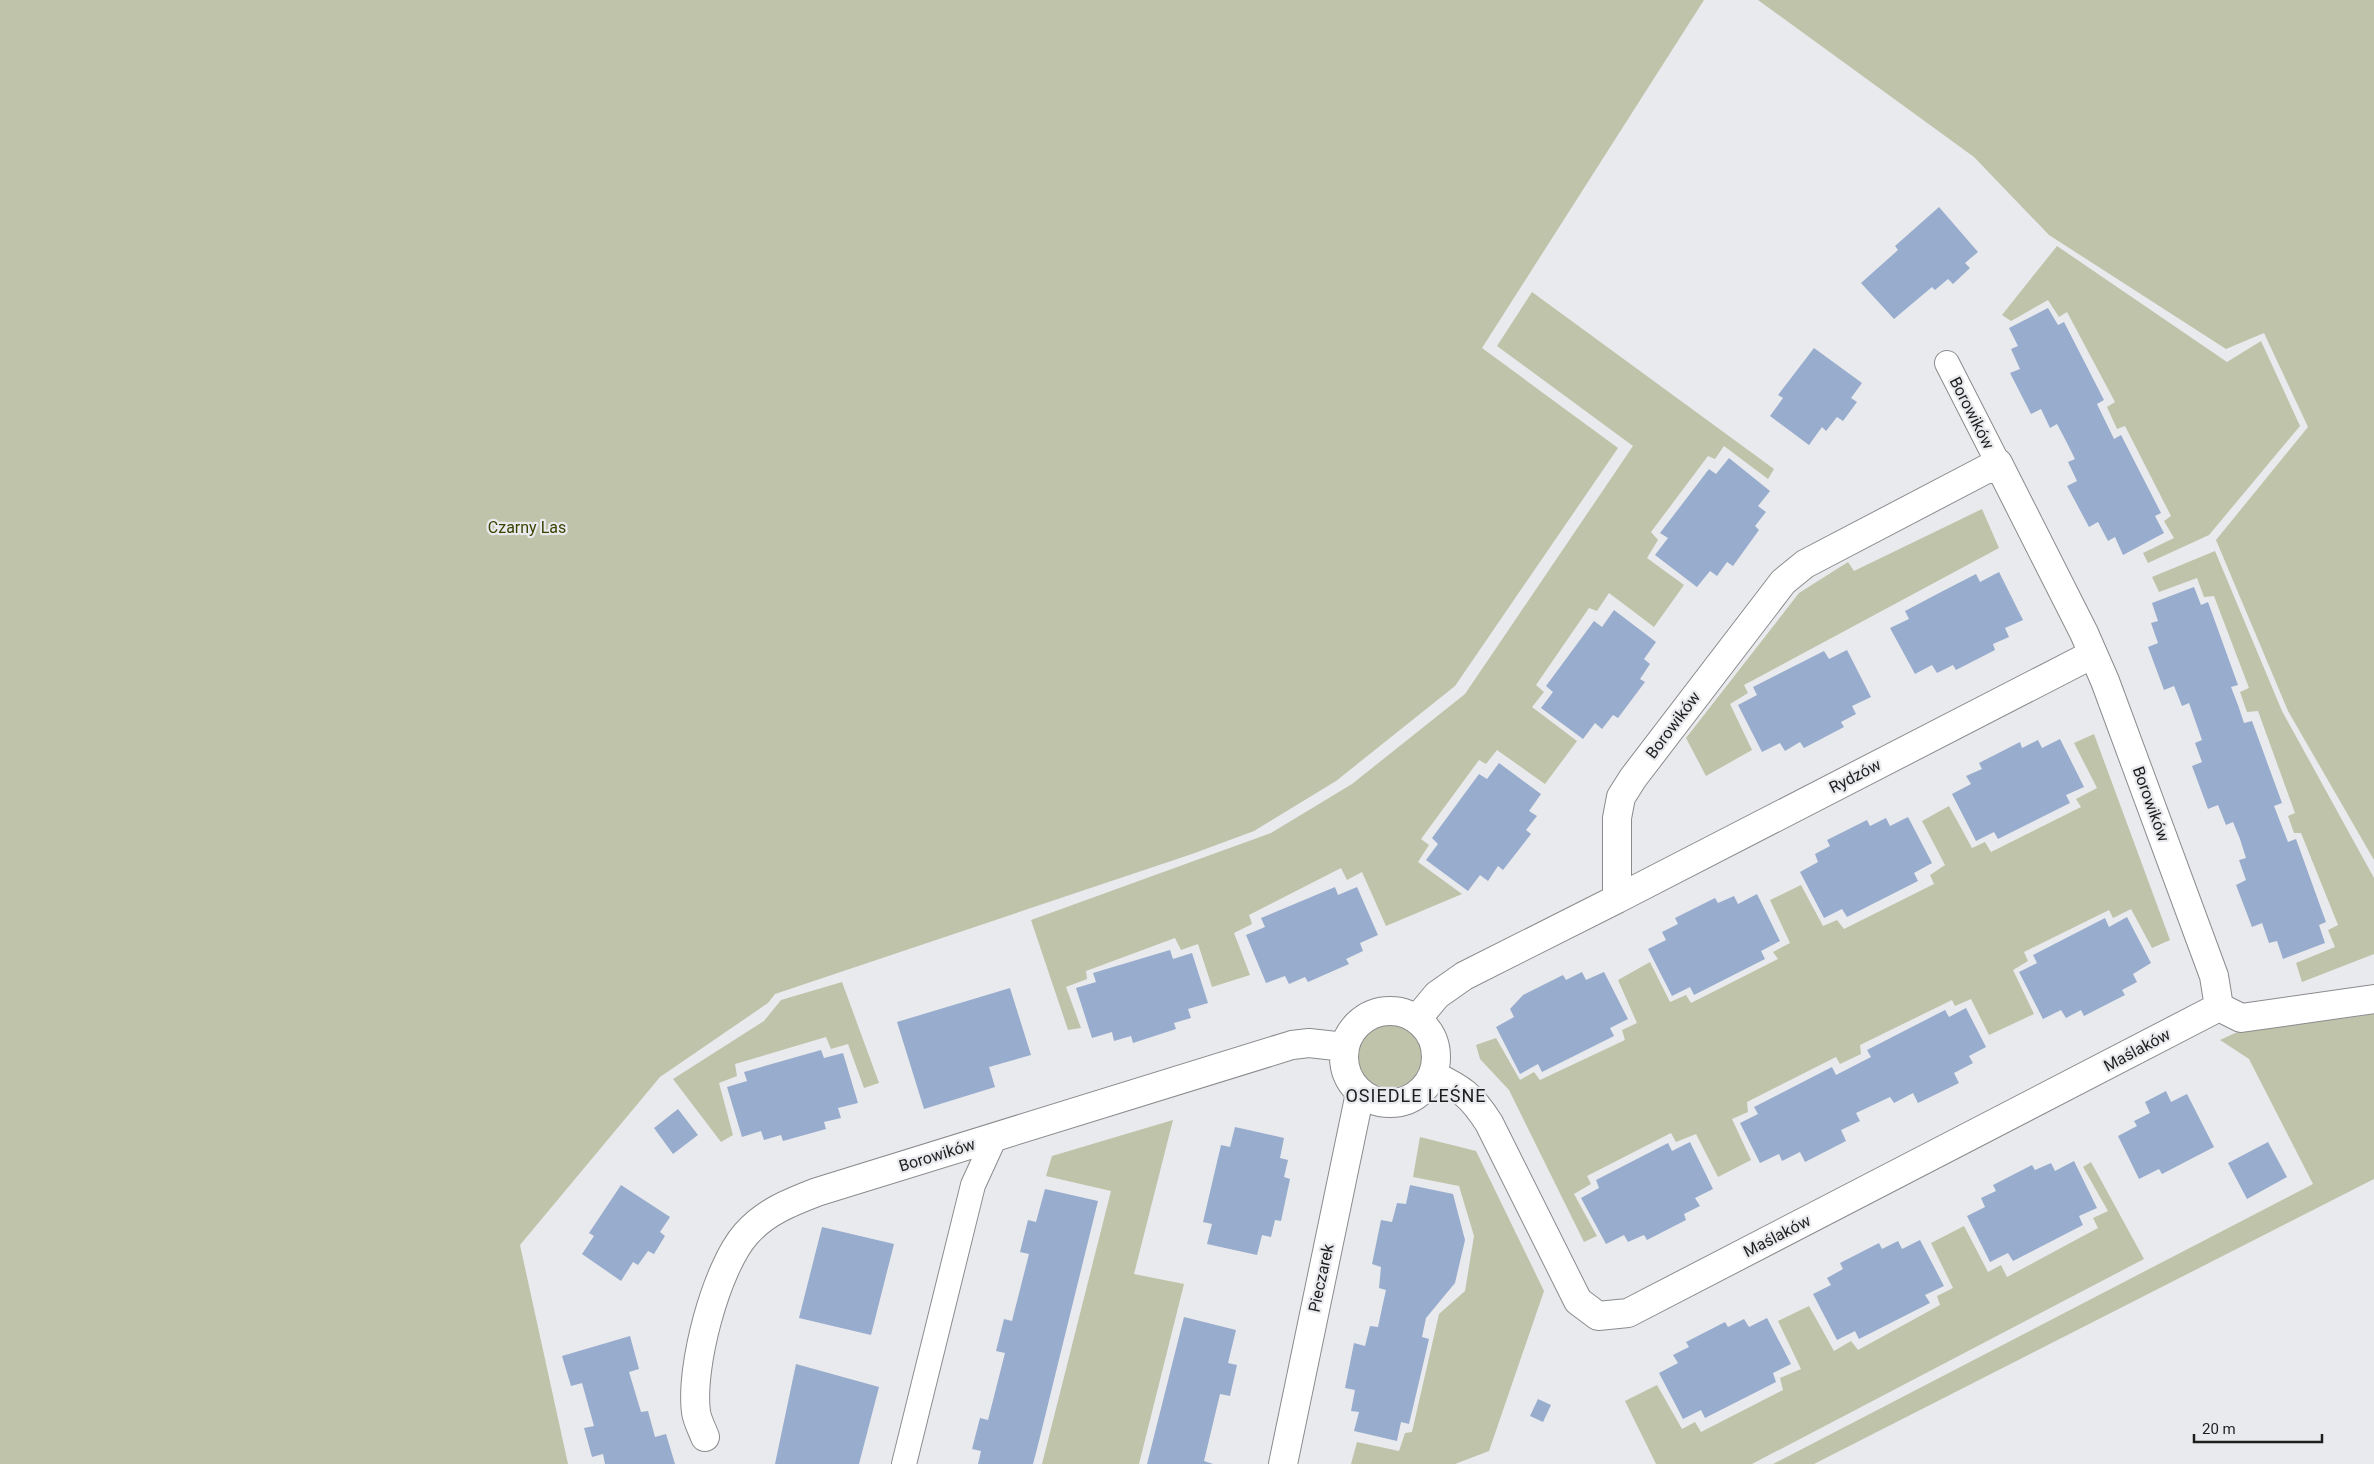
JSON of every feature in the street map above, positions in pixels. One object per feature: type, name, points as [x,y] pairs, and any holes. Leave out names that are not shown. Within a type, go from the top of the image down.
[{"type":"street","name":"Borowików","points":[[1617,898],[1617,818],[1621,797],[1782,582],[1792,572],[1821,555],[1998,463],[2109,690],[2214,976],[2219,1007]]},
{"type":"street","name":"Rydzów","points":[[1617,898],[2093,654]]},
{"type":"street","points":[[1417,1019],[1437,995],[1464,976],[1617,898]]},
{"type":"street","points":[[2219,1007],[2241,1018],[2374,999]]},
{"type":"street","name":"Maślaków","points":[[1433,1075],[1465,1092],[1476,1103],[1489,1123],[1578,1300],[1598,1316],[1628,1313],[2219,1007]]},
{"type":"street","points":[[1386,1010],[1404,1012],[1417,1019],[1432,1035],[1437,1053],[1433,1075],[1426,1087],[1412,1098],[1395,1103],[1376,1102],[1360,1093],[1349,1079],[1344,1061],[1345,1047],[1354,1027],[1369,1015],[1386,1010]]},
{"type":"street","name":"Borowików","points":[[705,1437],[696,1413],[699,1362],[711,1308],[724,1270],[733,1251],[746,1233],[776,1208],[817,1192],[1292,1045],[1309,1042],[1345,1047]]},
{"type":"street","name":"Pieczarek","points":[[1283,1464],[1360,1093]]},
{"type":"lane","name":"Borowików","points":[[1947,363],[1998,463]]},
{"type":"lane","points":[[904,1464],[972,1185],[995,1137]]},
{"type":"green space","name":"Czarny Las","points":[[0,0],[1704,0],[1482,348],[1618,448],[1455,686],[1336,781],[1254,831],[1192,854],[775,994],[768,1003],[660,1077],[520,1245],[568,1464],[0,1464]]},
{"type":"green space","points":[[1758,0],[2374,0],[2374,860],[2288,711],[2216,540],[2308,427],[2264,333],[2226,349],[2049,235],[1974,157]]},
{"type":"green space","points":[[2057,246],[2227,362],[2261,341],[2300,426],[2209,535],[2148,563],[2143,553],[2174,538],[2164,521],[2171,516],[2125,426],[2117,429],[2107,407],[2115,402],[2067,312],[2059,317],[2048,300],[2011,321],[2002,315]]},
{"type":"green space","points":[[1532,292],[1774,469],[1768,479],[1724,446],[1715,459],[1708,456],[1651,532],[1658,540],[1647,558],[1684,585],[1654,627],[1609,593],[1597,611],[1589,608],[1536,685],[1544,692],[1532,707],[1577,741],[1545,784],[1497,750],[1486,764],[1479,760],[1421,839],[1429,845],[1418,862],[1462,894],[1386,926],[1362,872],[1347,880],[1341,868],[1249,915],[1252,924],[1234,933],[1250,975],[1212,987],[1198,944],[1181,950],[1175,938],[1086,971],[1087,979],[1066,987],[1081,1028],[1068,1030],[1031,920],[1271,833],[1352,784],[1465,694],[1633,446],[1497,346]]},
{"type":"green space","points":[[1982,509],[1999,548],[1744,685],[1748,693],[1730,704],[1752,750],[1706,776],[1686,738],[1799,593],[1848,562],[1854,571]]},
{"type":"green space","points":[[2215,551],[2282,711],[2374,878],[2374,954],[2302,982],[2296,963],[2335,947],[2328,930],[2338,925],[2301,833],[2294,833],[2288,816],[2295,813],[2258,711],[2247,712],[2240,692],[2249,688],[2214,596],[2204,597],[2197,578],[2159,592],[2152,577]]},
{"type":"green space","points":[[2094,734],[2170,940],[2152,948],[2131,909],[2113,918],[2109,910],[2024,952],[2028,961],[2013,970],[2034,1014],[1989,1035],[1971,999],[1955,1006],[1952,1000],[1860,1045],[1861,1054],[1840,1064],[1836,1057],[1747,1102],[1748,1112],[1732,1119],[1751,1160],[1718,1177],[1696,1134],[1676,1142],[1671,1133],[1587,1176],[1591,1184],[1574,1194],[1597,1236],[1584,1242],[1509,1090],[1480,1059],[1476,1045],[1496,1038],[1520,1080],[1534,1072],[1540,1080],[1625,1040],[1622,1030],[1637,1023],[1618,980],[1650,962],[1670,1002],[1686,995],[1691,1003],[1778,959],[1773,952],[1790,943],[1770,900],[1801,885],[1823,926],[1837,920],[1844,929],[1934,884],[1930,875],[1945,865],[1922,821],[1949,806],[1972,848],[1985,842],[1991,852],[2081,807],[2076,799],[2097,788],[2074,743]]},
{"type":"green space","points":[[842,982],[879,1083],[864,1088],[848,1044],[831,1049],[826,1037],[735,1064],[737,1076],[719,1083],[733,1135],[721,1142],[673,1079],[764,1021],[781,1000]]},
{"type":"green space","points":[[2374,1014],[2374,1179],[1814,1464],[1773,1464],[2313,1184],[2249,1059],[2220,1040],[2235,1033]]},
{"type":"green space","points":[[1390,1024],[1408,1030],[1416,1038],[1422,1056],[1416,1074],[1408,1082],[1390,1088],[1372,1082],[1364,1074],[1358,1056],[1364,1038],[1372,1030]]},
{"type":"green space","points":[[1173,1120],[1134,1274],[1184,1284],[1139,1464],[1042,1464],[1111,1191],[1046,1176],[1052,1156]]},
{"type":"green space","points":[[1420,1137],[1476,1151],[1544,1291],[1489,1451],[1455,1464],[1351,1464],[1357,1442],[1399,1451],[1405,1433],[1412,1432],[1439,1314],[1465,1291],[1474,1236],[1459,1186],[1413,1177]]},
{"type":"green space","points":[[2091,1162],[2144,1259],[1752,1464],[1656,1464],[1625,1401],[1657,1385],[1682,1429],[1695,1422],[1701,1432],[1783,1390],[1780,1378],[1801,1369],[1778,1321],[1809,1306],[1834,1351],[1851,1341],[1858,1350],[1940,1305],[1937,1296],[1953,1288],[1931,1243],[1964,1226],[1988,1272],[2001,1265],[2007,1277],[2098,1228],[2093,1218],[2108,1211],[2083,1167]]},
{"type":"building","points":[[1939,207],[1978,252],[1965,263],[1970,268],[1953,284],[1948,279],[1935,290],[1932,287],[1894,319],[1861,283],[1898,250],[1895,246]]},
{"type":"building","points":[[2048,308],[2058,325],[2064,322],[2104,400],[2097,404],[2114,439],[2121,435],[2161,513],[2155,516],[2164,533],[2123,555],[2115,537],[2108,541],[2098,522],[2089,527],[2067,486],[2077,481],[2068,462],[2075,459],[2066,441],[2057,424],[2050,428],[2041,409],[2031,414],[2010,373],[2020,369],[2011,349],[2018,346],[2009,328]]},
{"type":"building","points":[[1814,348],[1862,383],[1851,398],[1857,402],[1843,421],[1837,417],[1826,431],[1822,427],[1809,445],[1770,416],[1783,398],[1778,395]]},
{"type":"building","points":[[1729,458],[1770,491],[1758,506],[1766,512],[1755,526],[1759,530],[1733,566],[1727,562],[1717,576],[1710,571],[1697,587],[1655,555],[1668,538],[1660,533],[1709,469],[1716,474]]},
{"type":"building","points":[[1999,572],[2023,620],[2005,628],[2009,637],[1993,644],[1995,650],[1956,670],[1953,665],[1937,673],[1932,665],[1915,674],[1890,628],[1909,619],[1905,611],[1976,574],[1980,582]]},
{"type":"building","points":[[2194,587],[2201,605],[2208,602],[2238,685],[2231,687],[2244,723],[2252,721],[2282,803],[2274,806],[2288,842],[2296,839],[2326,922],[2319,925],[2325,943],[2283,959],[2277,941],[2269,943],[2262,923],[2252,927],[2236,885],[2246,880],[2239,860],[2246,858],[2240,839],[2233,822],[2226,825],[2218,805],[2208,809],[2192,766],[2202,762],[2195,743],[2202,740],[2189,703],[2182,706],[2174,686],[2164,690],[2148,647],[2158,643],[2151,623],[2158,621],[2152,603]]},
{"type":"building","points":[[1614,610],[1656,642],[1644,659],[1650,664],[1640,679],[1645,682],[1618,718],[1613,715],[1602,729],[1595,723],[1583,739],[1541,708],[1553,692],[1546,686],[1594,621],[1602,627]]},
{"type":"building","points":[[1847,650],[1871,697],[1852,706],[1856,714],[1841,722],[1844,727],[1804,748],[1800,742],[1785,751],[1780,743],[1762,752],[1738,705],[1757,695],[1753,687],[1824,651],[1829,659]]},
{"type":"building","points":[[2060,739],[2084,787],[2066,795],[2070,803],[1998,839],[1994,832],[1976,841],[1952,794],[1971,784],[1966,776],[1982,769],[1979,763],[2020,742],[2022,748],[2038,740],[2042,748]]},
{"type":"building","points":[[1499,763],[1541,794],[1529,811],[1537,816],[1526,830],[1531,834],[1503,870],[1498,866],[1488,881],[1480,875],[1468,891],[1426,860],[1438,844],[1432,838],[1479,774],[1487,779]]},
{"type":"building","points":[[1908,817],[1932,863],[1914,873],[1918,881],[1847,917],[1842,909],[1824,918],[1800,872],[1818,862],[1815,854],[1830,846],[1827,840],[1867,820],[1870,826],[1886,818],[1890,826]]},
{"type":"building","points":[[1335,887],[1338,895],[1357,887],[1378,935],[1360,943],[1363,951],[1346,959],[1349,964],[1308,982],[1305,977],[1289,984],[1285,976],[1266,983],[1246,935],[1265,927],[1261,918]]},
{"type":"building","points":[[1757,894],[1780,941],[1761,951],[1765,959],[1694,995],[1690,987],[1672,996],[1648,949],[1666,940],[1662,932],[1678,924],[1675,918],[1715,898],[1718,903],[1734,896],[1738,904]]},
{"type":"building","points":[[2127,917],[2151,963],[2133,974],[2137,982],[2122,990],[2125,995],[2084,1016],[2081,1010],[2066,1018],[2061,1010],[2043,1019],[2019,972],[2037,963],[2033,955],[2105,918],[2109,927]]},
{"type":"building","points":[[1170,950],[1173,959],[1192,953],[1208,1003],[1188,1009],[1191,1018],[1174,1023],[1176,1029],[1133,1043],[1131,1036],[1114,1041],[1112,1032],[1092,1038],[1076,988],[1096,982],[1093,973]]},
{"type":"building","points":[[1582,972],[1586,980],[1604,972],[1628,1019],[1610,1028],[1614,1036],[1542,1072],[1538,1064],[1520,1074],[1496,1027],[1514,1017],[1510,1009],[1523,995],[1563,975],[1566,980]]},
{"type":"building","points":[[1010,988],[1031,1055],[989,1067],[995,1087],[924,1109],[897,1022]]},
{"type":"building","points":[[1966,1008],[1986,1047],[1969,1056],[1973,1063],[1954,1073],[1959,1083],[1918,1103],[1913,1093],[1894,1103],[1890,1097],[1856,1113],[1860,1121],[1841,1130],[1846,1141],[1805,1162],[1800,1152],[1782,1161],[1779,1154],[1760,1163],[1740,1123],[1758,1114],[1754,1107],[1832,1067],[1836,1075],[1871,1057],[1867,1050],[1945,1010],[1949,1017]]},
{"type":"building","points":[[821,1050],[824,1058],[843,1053],[858,1103],[838,1108],[841,1118],[824,1122],[826,1129],[783,1141],[781,1135],[764,1140],[761,1131],[742,1137],[727,1087],[747,1081],[744,1072]]},
{"type":"building","points":[[2166,1091],[2171,1102],[2187,1094],[2214,1147],[2162,1174],[2159,1169],[2139,1179],[2118,1136],[2137,1126],[2134,1121],[2150,1113],[2145,1102]]},
{"type":"building","points":[[678,1109],[698,1135],[673,1154],[654,1128]]},
{"type":"building","points":[[1235,1127],[1284,1138],[1280,1158],[1288,1160],[1284,1177],[1290,1179],[1281,1221],[1275,1220],[1271,1237],[1262,1235],[1257,1255],[1207,1244],[1212,1224],[1203,1222],[1221,1145],[1230,1147]]},
{"type":"building","points":[[1690,1142],[1713,1189],[1695,1198],[1700,1206],[1684,1214],[1686,1220],[1647,1240],[1644,1235],[1628,1242],[1624,1235],[1606,1244],[1581,1198],[1599,1188],[1596,1180],[1668,1143],[1672,1151]]},
{"type":"building","points":[[2268,1142],[2287,1177],[2247,1199],[2228,1163]]},
{"type":"building","points":[[2074,1161],[2097,1208],[2079,1216],[2083,1225],[2013,1261],[2008,1253],[1990,1262],[1967,1216],[1985,1207],[1981,1198],[1996,1191],[1993,1185],[2032,1165],[2035,1170],[2051,1163],[2055,1171]]},
{"type":"building","points":[[621,1185],[670,1217],[660,1232],[665,1236],[654,1254],[648,1251],[638,1265],[633,1262],[621,1281],[582,1254],[594,1236],[589,1233]]},
{"type":"building","points":[[1410,1185],[1453,1194],[1465,1240],[1455,1283],[1426,1318],[1422,1337],[1429,1339],[1419,1382],[1409,1424],[1401,1422],[1397,1441],[1354,1431],[1359,1412],[1351,1411],[1355,1390],[1345,1388],[1354,1343],[1365,1346],[1370,1326],[1378,1327],[1386,1290],[1379,1288],[1381,1267],[1372,1264],[1381,1220],[1392,1222],[1397,1203],[1406,1204]]},
{"type":"building","points":[[1045,1189],[1098,1201],[1033,1464],[978,1464],[981,1451],[972,1449],[980,1418],[988,1420],[1005,1353],[996,1351],[1004,1319],[1012,1321],[1029,1254],[1020,1252],[1028,1220],[1036,1222]]},
{"type":"building","points":[[822,1227],[894,1244],[871,1335],[799,1318]]},
{"type":"building","points":[[1920,1240],[1944,1286],[1925,1295],[1930,1303],[1859,1339],[1855,1331],[1837,1340],[1813,1294],[1831,1285],[1827,1278],[1843,1269],[1840,1263],[1879,1243],[1882,1249],[1898,1241],[1902,1249]]},
{"type":"building","points":[[1184,1317],[1236,1330],[1228,1363],[1237,1365],[1230,1396],[1220,1394],[1204,1461],[1213,1464],[1147,1464]]},
{"type":"building","points":[[1767,1318],[1791,1364],[1773,1373],[1776,1382],[1705,1418],[1701,1410],[1683,1419],[1659,1373],[1678,1363],[1673,1355],[1689,1347],[1686,1342],[1725,1322],[1728,1327],[1744,1319],[1749,1327]]},
{"type":"building","points":[[630,1336],[639,1369],[629,1372],[641,1412],[648,1411],[655,1437],[666,1434],[675,1464],[605,1464],[603,1454],[592,1457],[584,1428],[594,1426],[582,1383],[571,1386],[562,1356]]},
{"type":"building","points":[[796,1364],[879,1387],[859,1464],[775,1464]]},
{"type":"building","points":[[1538,1399],[1551,1405],[1543,1422],[1530,1416]]},
{"type":"district","name":"OSIEDLE LEŚNE","points":[[1416,1095]]}]
